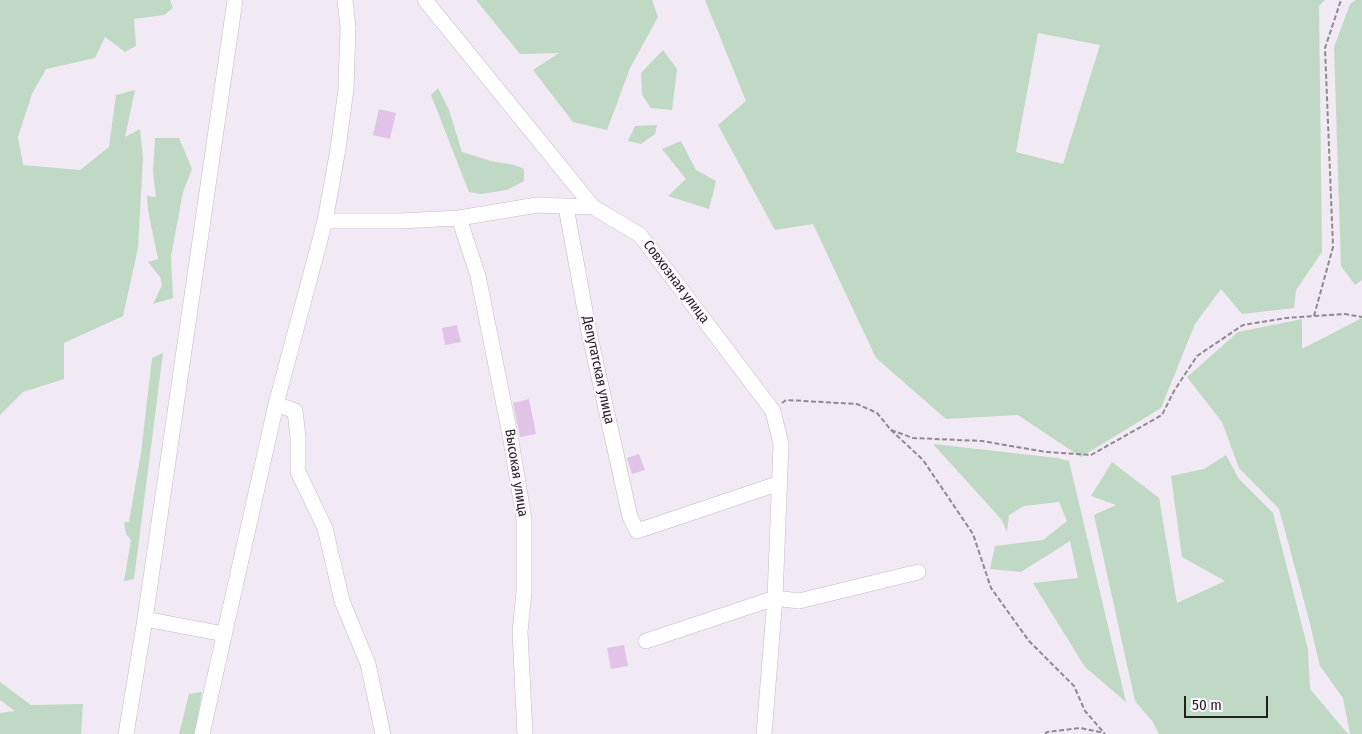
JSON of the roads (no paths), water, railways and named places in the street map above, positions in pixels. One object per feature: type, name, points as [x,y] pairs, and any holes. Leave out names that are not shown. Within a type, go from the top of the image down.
[{"type":"street","points":[[126,734],[145,619],[235,0]]},
{"type":"street","points":[[202,734],[276,404],[325,221],[338,149],[346,89],[348,27],[345,0]]},
{"type":"street","points":[[425,0],[593,207]]},
{"type":"street","points":[[325,221],[400,221],[459,218],[537,205],[593,207]]},
{"type":"street","name":"Депутатская улица","points":[[566,207],[591,342],[630,517],[637,531],[780,483]]},
{"type":"street","name":"Совхозная улица","points":[[593,207],[640,235],[773,410],[781,444],[780,483],[775,598],[764,734]]},
{"type":"street","name":"Высокая улица","points":[[459,218],[478,276],[510,435],[524,519],[524,592],[520,632],[525,734]]},
{"type":"street","points":[[276,404],[295,411],[298,437],[298,472],[325,528],[342,601],[368,664],[383,734]]},
{"type":"street","points":[[646,641],[775,598],[799,601],[918,572]]},
{"type":"street","points":[[145,619],[224,634]]}]
